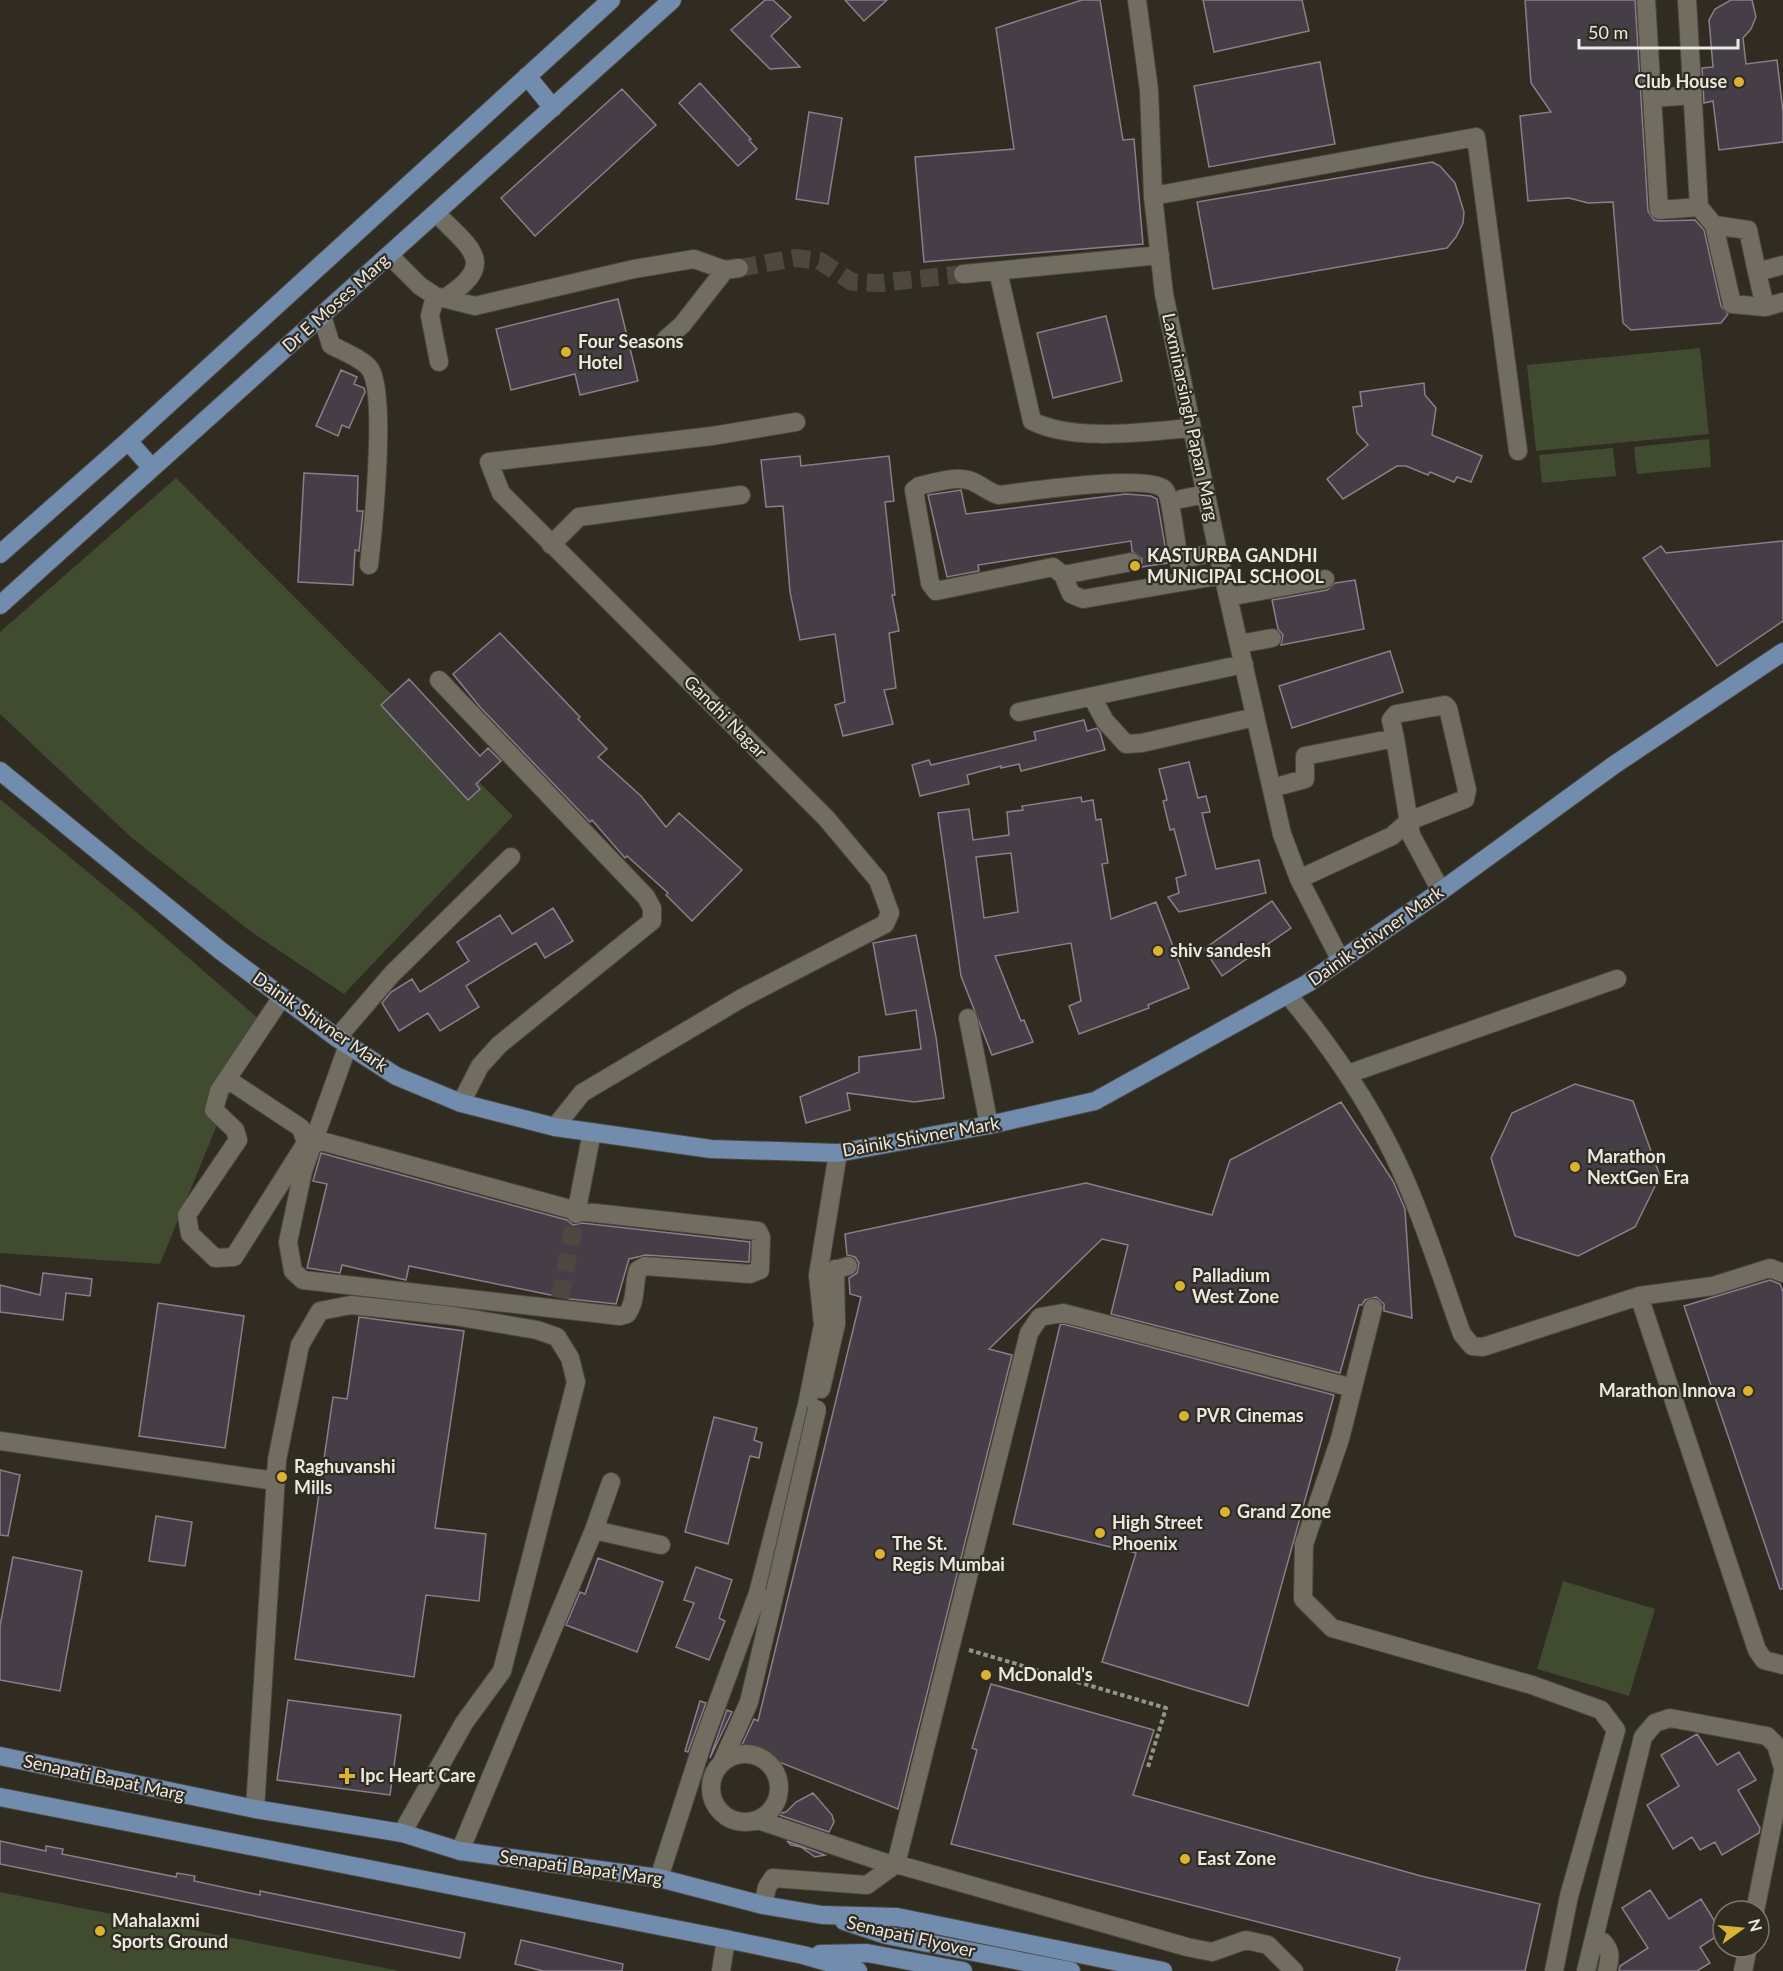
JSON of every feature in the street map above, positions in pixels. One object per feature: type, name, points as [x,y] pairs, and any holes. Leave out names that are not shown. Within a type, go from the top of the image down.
[{"type":"main road","points":[[0,554],[128,441],[611,0]]},
{"type":"main road","name":"Dr E Moses Marg","points":[[0,605],[672,0]]},
{"type":"main road","points":[[527,76],[553,108]]},
{"type":"main road","points":[[128,441],[152,468]]},
{"type":"main road","name":"Dainik Shivner Mark","points":[[0,771],[104,857],[282,997],[342,1042],[396,1076],[461,1103],[555,1127],[711,1149],[838,1153],[988,1125],[1095,1101],[1288,995],[1441,891],[1614,765],[1783,652]]},
{"type":"main road","name":"Senapati Bapat Marg","points":[[0,1756],[255,1809],[402,1833],[460,1851],[659,1878],[763,1905],[822,1915],[897,1917],[1163,1971]]},
{"type":"main road","name":"Senapati Bapat Marg","points":[[0,1797],[726,1939],[803,1955],[858,1971]]},
{"type":"main road","name":"Senapati Flyover","points":[[822,1915],[886,1935],[1071,1971]]},
{"type":"main road","name":"Senapati Flyover","points":[[803,1955],[867,1953],[963,1971]]},
{"type":"street","name":"Laxminarsingh Papan Marg","points":[[1137,0],[1149,90],[1154,196],[1164,294],[1191,428],[1282,834],[1299,879],[1340,959]]},
{"type":"street","points":[[1646,0],[1659,210],[1699,207]]},
{"type":"street","points":[[1687,0],[1699,207],[1714,225],[1732,304],[1765,306],[1783,302]]},
{"type":"street","points":[[1652,98],[1693,95]]},
{"type":"street","points":[[1154,196],[1476,137],[1518,451]]},
{"type":"street","points":[[436,213],[465,243],[475,262],[475,273],[467,284],[440,297],[430,316],[440,362]]},
{"type":"street","points":[[1714,225],[1748,230],[1765,306]]},
{"type":"street","points":[[390,255],[420,286],[440,297],[475,306],[634,269],[694,259],[732,269],[682,325],[666,339]]},
{"type":"street","points":[[963,274],[1160,255]]},
{"type":"street","points":[[1757,272],[1783,265]]},
{"type":"street","points":[[998,272],[1032,421],[1047,429],[1083,432],[1145,432],[1191,428]]},
{"type":"street","points":[[322,316],[331,345],[370,368],[377,388],[376,493],[369,565]]},
{"type":"street","name":"Gandhi Nagar","points":[[555,1127],[582,1094],[742,998],[885,924],[890,913],[878,880],[826,818],[501,493],[489,462],[712,436],[796,422]]},
{"type":"street","points":[[1218,552],[1186,560],[1168,495],[1159,486],[1101,483],[999,495],[987,492],[967,480],[916,487],[933,589],[941,590],[1053,567],[1063,575],[1071,594],[1083,599],[1223,575]]},
{"type":"street","points":[[1181,500],[1205,494]]},
{"type":"street","points":[[551,545],[579,517],[741,495]]},
{"type":"street","points":[[1063,575],[1131,562]]},
{"type":"street","points":[[1228,597],[1325,579]]},
{"type":"street","points":[[1239,644],[1272,638]]},
{"type":"street","points":[[1019,712],[1244,664]]},
{"type":"street","points":[[439,680],[646,897],[652,908],[652,921],[499,1045],[480,1066],[461,1103]]},
{"type":"street","points":[[1092,697],[1105,721],[1126,744],[1142,743],[1256,717]]},
{"type":"street","points":[[1299,879],[1392,836],[1409,820],[1465,799],[1467,790],[1448,708],[1445,705],[1396,714],[1391,720],[1395,738],[1409,820],[1411,835],[1441,891]]},
{"type":"street","points":[[1272,788],[1305,779],[1305,756],[1395,738]]},
{"type":"street","points":[[314,1139],[577,1213],[758,1231],[761,1237],[759,1270],[750,1274],[645,1266],[638,1270],[634,1305],[627,1314],[596,1314],[559,1304],[303,1280],[293,1271],[288,1242],[303,1171],[342,1042],[392,974],[511,857]]},
{"type":"street","points":[[1348,1074],[1617,979]]},
{"type":"street","points":[[1288,995],[1329,1045],[1348,1074],[1404,1176],[1466,1342],[1472,1346],[1483,1347],[1640,1296],[1713,1286],[1770,1268],[1783,1273]]},
{"type":"street","points":[[227,1079],[301,1128],[306,1143],[234,1257],[220,1259],[215,1258],[190,1234],[186,1221],[187,1215],[238,1140],[235,1130],[214,1110],[219,1091],[227,1079],[282,997]]},
{"type":"street","points":[[968,1018],[988,1125]]},
{"type":"street","points":[[577,1213],[592,1132]]},
{"type":"street","points":[[838,1153],[834,1270],[836,1324],[766,1592],[749,1702],[711,1783],[716,1806],[734,1820],[758,1820],[889,1864],[896,1864],[1212,1952],[1246,1940],[1268,1945],[1294,1971]]},
{"type":"street","points":[[659,1878],[702,1745],[766,1592],[783,1584],[817,1447],[807,1405],[834,1270]]},
{"type":"street","points":[[1640,1296],[1757,1650],[1764,1660],[1783,1665]]},
{"type":"street","points":[[255,1809],[277,1460],[300,1345],[320,1311],[351,1305],[454,1316],[537,1330],[557,1337],[570,1358],[576,1382],[502,1671],[464,1724],[402,1833]]},
{"type":"street","points":[[1373,1308],[1340,1439],[1304,1544],[1303,1599],[1332,1628],[1532,1685],[1601,1710],[1616,1730],[1569,1896],[1554,1971]]},
{"type":"street","points":[[763,1905],[767,1887],[773,1878],[867,1885],[896,1864],[1029,1333],[1040,1317],[1063,1313],[1353,1388]]},
{"type":"street","points":[[0,1441],[275,1481]]},
{"type":"street","points":[[460,1851],[594,1530],[611,1482]]},
{"type":"street","points":[[594,1530],[661,1545]]},
{"type":"street","points":[[1586,1971],[1643,1737],[1654,1724],[1670,1718],[1767,1736],[1776,1744],[1783,1770],[1757,1899]]},
{"type":"street","points":[[722,1762],[732,1756],[743,1754],[763,1759],[772,1766],[777,1775],[778,1796],[774,1806],[758,1820]]},
{"type":"street","points":[[721,1971],[726,1939]]},
{"type":"street","points":[[1594,1941],[1603,1942],[1609,1949],[1607,1971]]},
{"type":"path","points":[[950,1645],[1166,1708],[1148,1767]]},
{"type":"green space","points":[[1700,348],[1709,434],[1536,451],[1527,365]]},
{"type":"green space","points":[[1709,439],[1711,467],[1637,474],[1634,447]]},
{"type":"green space","points":[[1613,448],[1616,476],[1542,483],[1539,455]]},
{"type":"green space","points":[[176,478],[513,816],[344,994],[250,931],[132,838],[0,714],[0,632]]},
{"type":"green space","points":[[0,799],[136,912],[260,1020],[160,1264],[0,1253]]},
{"type":"green space","points":[[1563,1581],[1655,1609],[1629,1696],[1537,1669]]},
{"type":"green space","name":"Mahalaxmi Sports Ground","points":[[0,1892],[400,1971],[0,1971]]},
{"type":"building","points":[[765,0],[773,0],[791,17],[771,36],[800,67],[770,69],[731,30]]},
{"type":"building","points":[[845,0],[887,0],[864,21]]},
{"type":"building","points":[[1082,0],[1100,0],[1123,140],[1134,139],[1143,244],[924,262],[915,157],[1014,149],[996,28]]},
{"type":"building","points":[[1203,0],[1302,0],[1309,31],[1214,52]]},
{"type":"building","points":[[1525,0],[1635,0],[1648,211],[1654,220],[1695,220],[1704,230],[1721,306],[1728,314],[1721,323],[1631,330],[1623,323],[1613,202],[1588,203],[1569,198],[1528,201],[1520,116],[1551,112],[1531,83]]},
{"type":"building","name":"Club House","points":[[1731,0],[1752,0],[1756,17],[1751,29],[1743,38],[1746,64],[1777,60],[1783,112],[1783,142],[1719,150],[1713,101],[1704,103],[1702,68],[1713,67],[1709,20],[1715,9]]},
{"type":"building","points":[[1320,62],[1335,144],[1209,167],[1194,86]]},
{"type":"building","points":[[700,83],[751,139],[749,140],[757,149],[738,166],[679,103]]},
{"type":"building","points":[[622,89],[656,125],[535,236],[501,198]]},
{"type":"building","points":[[809,112],[842,118],[828,204],[796,199]]},
{"type":"building","points":[[1432,162],[1440,166],[1455,183],[1464,212],[1463,223],[1447,248],[1213,289],[1197,202]]},
{"type":"building","name":"Four Seasons Hotel","points":[[618,299],[638,381],[580,395],[575,374],[511,390],[496,329]]},
{"type":"building","points":[[1106,316],[1122,381],[1053,398],[1037,333]]},
{"type":"building","points":[[341,370],[357,377],[354,384],[364,388],[365,392],[349,428],[342,425],[338,436],[316,426]]},
{"type":"building","points":[[1424,383],[1425,395],[1436,408],[1432,435],[1482,456],[1471,482],[1457,477],[1454,482],[1430,472],[1428,475],[1406,466],[1397,466],[1343,499],[1327,479],[1368,445],[1357,433],[1353,407],[1362,406],[1360,392]]},
{"type":"building","points":[[800,456],[801,466],[889,456],[894,501],[885,502],[895,595],[892,595],[899,631],[889,633],[896,688],[884,690],[893,724],[843,736],[835,705],[845,702],[835,634],[800,640],[790,592],[783,506],[766,507],[761,460]]},
{"type":"building","points":[[304,473],[358,476],[357,511],[363,511],[359,551],[355,550],[353,585],[298,582]]},
{"type":"building","points":[[961,490],[966,514],[1126,494],[1151,496],[1157,499],[1168,563],[1141,567],[1142,559],[1132,551],[1131,541],[978,565],[979,571],[947,577],[928,495]]},
{"type":"building","points":[[1783,541],[1783,621],[1717,666],[1643,558],[1661,546],[1666,553]]},
{"type":"building","points":[[1355,580],[1364,629],[1281,645],[1283,635],[1278,629],[1272,600],[1327,590],[1335,583]]},
{"type":"building","points":[[500,633],[580,717],[578,719],[607,749],[598,757],[641,796],[666,827],[679,813],[742,870],[692,921],[666,895],[668,893],[627,856],[625,858],[592,820],[590,822],[480,707],[453,674]]},
{"type":"building","points":[[1390,651],[1403,692],[1292,728],[1279,686]]},
{"type":"building","points":[[409,679],[480,756],[488,748],[501,761],[476,784],[480,789],[468,800],[381,705]]},
{"type":"building","points":[[1084,720],[1087,731],[1097,728],[1100,732],[1105,750],[1021,771],[1019,764],[1001,768],[1001,766],[967,775],[969,784],[920,796],[912,765],[929,760],[931,765],[1036,740],[1034,732]]},
{"type":"building","points":[[1189,762],[1198,798],[1206,796],[1210,812],[1202,813],[1216,869],[1259,860],[1266,893],[1179,912],[1168,897],[1179,893],[1176,878],[1186,875],[1174,829],[1170,830],[1163,801],[1167,800],[1159,769]]},
{"type":"building","points":[[1081,797],[1082,802],[1093,800],[1096,820],[1101,819],[1108,863],[1102,864],[1111,919],[1156,902],[1189,988],[1148,1005],[1149,1008],[1079,1034],[1069,1006],[1081,1001],[1071,943],[995,956],[1021,1021],[1024,1020],[1033,1042],[992,1055],[961,976],[938,813],[969,809],[973,840],[1009,835],[1007,812],[1023,810],[1022,806]],"holes":[[[1011,853],[1018,912],[984,918],[976,857]]]},
{"type":"building","points":[[1272,901],[1291,928],[1222,976],[1204,949]]},
{"type":"building","points":[[553,908],[573,941],[545,958],[536,943],[466,986],[479,1007],[440,1031],[428,1013],[399,1031],[382,1003],[391,992],[412,979],[420,992],[469,961],[457,942],[500,915],[512,934]]},
{"type":"building","points":[[916,935],[936,1037],[944,1098],[914,1102],[847,1093],[850,1110],[806,1123],[800,1097],[859,1072],[859,1057],[921,1049],[916,1010],[886,1015],[873,943]]},
{"type":"building","name":"Marathon NextGen Era","points":[[1575,1084],[1633,1101],[1660,1176],[1635,1227],[1578,1256],[1515,1236],[1491,1158],[1512,1113]]},
{"type":"building","points":[[1341,1102],[1393,1181],[1405,1209],[1412,1318],[1384,1311],[1384,1304],[1376,1297],[1365,1300],[1362,1305],[1359,1305],[1340,1373],[1111,1314],[1128,1245],[1102,1239],[989,1349],[1012,1355],[898,1809],[741,1747],[754,1719],[758,1721],[861,1297],[850,1294],[849,1278],[857,1273],[859,1263],[855,1257],[847,1255],[845,1234],[1086,1183],[1212,1215],[1230,1160]]},
{"type":"building","points":[[321,1153],[567,1220],[573,1225],[582,1223],[750,1242],[749,1262],[646,1255],[629,1259],[616,1304],[570,1299],[409,1266],[406,1280],[342,1265],[340,1273],[307,1268],[327,1184],[313,1181]]},
{"type":"building","points":[[43,1273],[92,1279],[90,1296],[66,1293],[63,1320],[0,1312],[0,1285],[40,1295]]},
{"type":"building","name":"Marathon Innova","points":[[1770,1280],[1780,1284],[1783,1292],[1783,1589],[1780,1589],[1684,1306]]},
{"type":"building","points":[[158,1303],[244,1316],[225,1448],[139,1436]]},
{"type":"building","points":[[359,1317],[464,1331],[435,1528],[486,1534],[479,1601],[426,1595],[414,1677],[295,1659],[333,1397],[347,1399]]},
{"type":"building","name":"Grand Zone","points":[[1060,1325],[1334,1395],[1248,1706],[1102,1662],[1136,1553],[1013,1524]]},
{"type":"building","points":[[714,1417],[757,1428],[754,1440],[762,1443],[759,1458],[750,1456],[728,1544],[685,1532]]},
{"type":"building","points":[[0,1470],[20,1475],[8,1536],[0,1535]]},
{"type":"building","points":[[156,1516],[192,1522],[185,1566],[149,1561]]},
{"type":"building","points":[[13,1557],[82,1571],[60,1691],[0,1680],[0,1626]]},
{"type":"building","points":[[598,1558],[663,1582],[637,1652],[566,1625],[580,1592],[585,1594]]},
{"type":"building","points":[[696,1567],[732,1580],[719,1618],[725,1621],[709,1660],[676,1647],[694,1603],[684,1600]]},
{"type":"building","name":"East Zone","points":[[991,1684],[1154,1730],[1133,1795],[1421,1876],[1540,1904],[1525,1971],[1396,1971],[1400,1958],[951,1844],[977,1750],[972,1748]]},
{"type":"building","points":[[288,1700],[401,1715],[390,1795],[277,1780]]},
{"type":"building","points":[[700,1701],[706,1703],[688,1752],[685,1751]]},
{"type":"building","points":[[727,1710],[732,1712],[710,1758],[713,1749]]},
{"type":"building","points":[[1697,1734],[1717,1765],[1739,1752],[1756,1780],[1738,1790],[1760,1828],[1759,1833],[1722,1855],[1715,1842],[1700,1850],[1692,1837],[1673,1849],[1647,1805],[1679,1786],[1661,1755]]},
{"type":"building","points":[[813,1793],[832,1815],[834,1822],[829,1832],[776,1814],[786,1812],[796,1802]]},
{"type":"building","points":[[0,1841],[46,1851],[46,1846],[63,1849],[62,1854],[176,1877],[177,1873],[195,1876],[194,1881],[260,1895],[260,1891],[465,1933],[460,1958],[0,1864]]},
{"type":"building","points":[[787,1841],[825,1855],[815,1857]]},
{"type":"building","points":[[1650,1890],[1669,1919],[1701,1899],[1711,1915],[1711,1940],[1700,1947],[1710,1963],[1697,1971],[1619,1971],[1620,1966],[1648,1948],[1622,1908]]},
{"type":"building","points":[[521,1940],[623,1964],[622,1971],[543,1971],[515,1964]]},
{"type":"tunnel","points":[[739,268],[795,258],[820,261],[852,282],[880,283],[963,274]]},
{"type":"tunnel","points":[[560,1298],[576,1214]]},
{"type":"place","name":"Club House","points":[[1739,82]]},
{"type":"place","name":"Four Seasons Hotel","points":[[566,352]]},
{"type":"place","name":"KASTURBA GANDHI MUNICIPAL SCHOOL","points":[[1135,566]]},
{"type":"place","name":"shiv sandesh","points":[[1158,951]]},
{"type":"place","name":"Marathon NextGen Era","points":[[1575,1167]]},
{"type":"place","name":"Palladium West Zone","points":[[1180,1286]]},
{"type":"place","name":"Marathon Innova","points":[[1748,1391]]},
{"type":"place","name":"PVR Cinemas","points":[[1184,1416]]},
{"type":"place","name":"Raghuvanshi Mills","points":[[282,1477]]},
{"type":"place","name":"Grand Zone","points":[[1225,1512]]},
{"type":"place","name":"High Street Phoenix","points":[[1100,1533]]},
{"type":"place","name":"The St. Regis Mumbai","points":[[880,1554]]},
{"type":"place","name":"McDonald's","points":[[986,1675]]},
{"type":"place","name":"Ipc Heart Care","points":[[347,1776]]},
{"type":"place","name":"East Zone","points":[[1185,1859]]},
{"type":"place","name":"Mahalaxmi Sports Ground","points":[[100,1931]]}]
